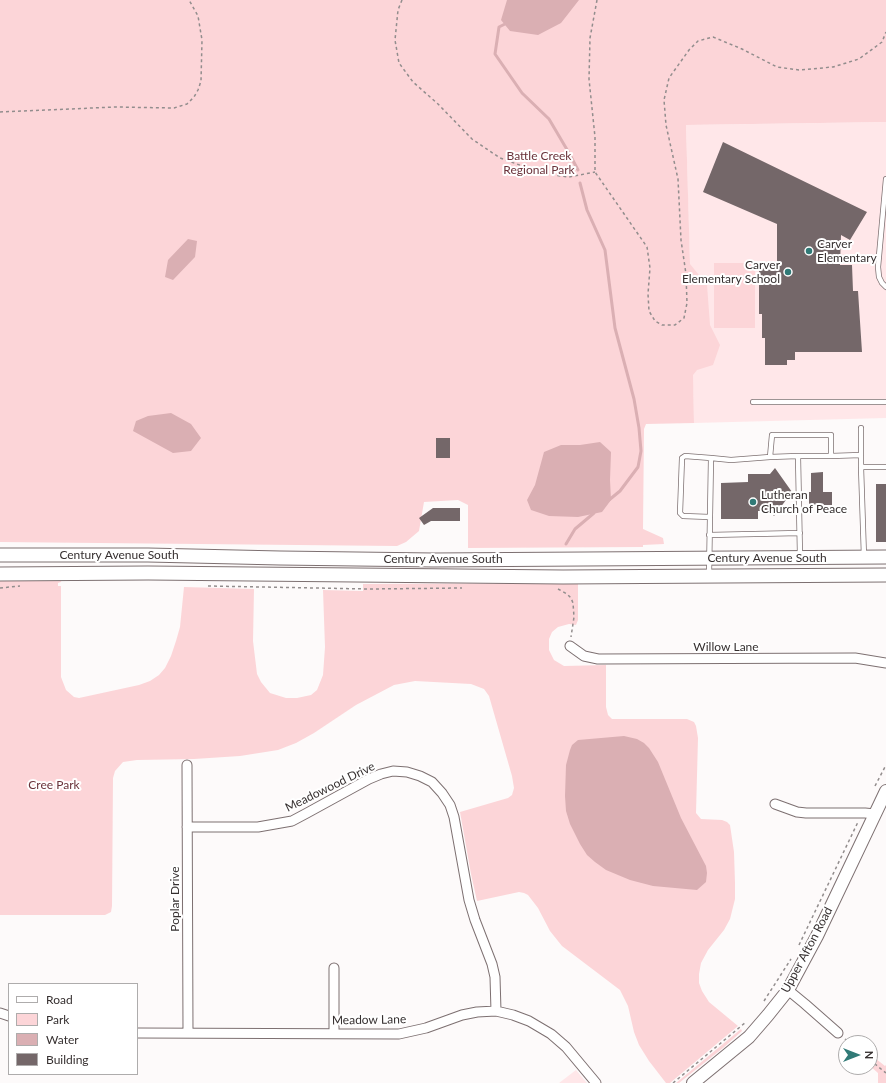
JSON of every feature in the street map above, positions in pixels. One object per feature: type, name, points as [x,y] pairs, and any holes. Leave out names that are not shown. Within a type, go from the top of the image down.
[{"type":"main road","name":"Century Avenue South","points":[[0,555],[148,555],[433,560],[886,557]]},
{"type":"main road","name":"Century Avenue South","points":[[0,574],[140,573],[440,577],[886,575]]},
{"type":"street","name":"Willow Lane","points":[[570,646],[584,656],[598,659],[855,658],[886,662]]},
{"type":"street","name":"Poplar Drive","points":[[186,765],[188,1032]]},
{"type":"street","name":"Meadowood Drive","points":[[186,827],[258,827],[292,820],[307,814],[369,779],[393,771],[407,772],[432,782],[442,792],[450,805],[454,817],[469,900],[492,964],[495,977],[496,1011]]},
{"type":"street","name":"Upper Afton Road","points":[[693,1083],[749,1037],[788,990],[814,941],[886,791]]},
{"type":"street","points":[[775,804],[806,813],[875,814]]},
{"type":"street","points":[[334,968],[334,1033]]},
{"type":"street","points":[[788,990],[838,1033]]},
{"type":"street","name":"Meadow Lane","points":[[138,1033],[399,1034],[426,1028],[462,1015],[477,1012],[496,1011],[529,1021],[551,1034],[566,1047],[596,1083]]},
{"type":"lane","points":[[886,179],[878,267],[879,277],[882,283],[886,286]]},
{"type":"lane","points":[[752,402],[886,402]]},
{"type":"lane","points":[[861,428],[864,557]]},
{"type":"lane","points":[[770,457],[771,436],[774,434],[831,435],[831,456]]},
{"type":"lane","points":[[710,517],[683,516],[680,513],[682,458],[686,456],[730,460],[770,457],[861,455]]},
{"type":"lane","points":[[798,456],[800,557]]},
{"type":"lane","points":[[709,576],[708,558],[711,458]]},
{"type":"lane","points":[[861,467],[886,467]]},
{"type":"lane","points":[[709,535],[800,533]]},
{"type":"path","points":[[0,112],[116,107],[174,108],[187,104],[194,97],[201,81],[202,40],[198,16],[189,0]]},
{"type":"path","points":[[402,0],[398,10],[395,40],[399,63],[413,82],[438,104],[472,139],[500,158],[521,167],[545,174],[569,177],[595,172]]},
{"type":"path","points":[[597,0],[590,38],[589,79],[595,137],[595,172],[647,247],[650,268],[648,294],[649,311],[655,321],[662,325],[675,325],[684,318],[687,303],[686,274],[681,240],[678,179],[666,125],[664,100],[669,78],[689,50],[698,41],[713,37],[742,49],[777,67],[799,70],[833,68],[860,59],[882,42],[886,32]]},
{"type":"path","points":[[0,588],[22,586]]},
{"type":"path","points":[[207,586],[346,589],[464,588]]},
{"type":"path","points":[[556,589],[567,594],[573,603],[574,617],[570,646]]},
{"type":"path","points":[[873,792],[886,764]]},
{"type":"path","points":[[799,945],[863,813]]},
{"type":"path","points":[[763,1002],[792,958]]},
{"type":"path","points":[[673,1083],[748,1021]]},
{"type":"path","points":[[878,1066],[886,1073]]},
{"type":"shaded area","name":"Carver Elementary School","points":[[886,122],[886,418],[694,423],[686,125]]},
{"type":"shaded area","points":[[576,1070],[587,1083],[559,1083]]},
{"type":"green space","name":"Battle Creek Regional Park","points":[[0,0],[886,0],[886,122],[686,125],[690,264],[707,285],[710,325],[720,345],[713,365],[697,370],[693,375],[694,423],[646,424],[644,429],[643,529],[663,538],[664,544],[643,545],[643,547],[468,548],[468,505],[458,500],[424,502],[419,531],[406,542],[397,546],[0,542]]},
{"type":"green space","points":[[714,263],[755,263],[755,328],[714,328]]},
{"type":"green space","name":"Cree Park","points":[[62,579],[61,582],[58,583],[58,586],[61,586],[61,677],[66,690],[74,697],[79,698],[139,685],[150,681],[159,675],[165,668],[171,656],[180,627],[184,587],[254,589],[253,641],[257,674],[261,682],[270,693],[286,698],[297,698],[311,695],[317,690],[323,675],[325,647],[323,590],[363,591],[363,584],[578,583],[578,620],[576,625],[569,624],[558,627],[552,632],[549,639],[549,650],[554,660],[564,666],[606,665],[606,707],[608,715],[612,719],[687,719],[694,722],[696,726],[698,738],[696,813],[701,819],[722,820],[730,825],[734,852],[735,883],[735,899],[730,919],[724,930],[708,950],[701,963],[699,983],[709,1002],[738,1026],[670,1083],[666,1083],[639,1045],[634,1032],[628,1006],[620,990],[562,946],[550,931],[538,908],[528,895],[519,892],[477,901],[460,812],[508,798],[512,795],[514,788],[512,776],[489,696],[484,689],[471,684],[415,681],[394,685],[356,705],[314,733],[296,743],[278,750],[240,756],[194,759],[137,760],[123,762],[115,771],[113,778],[111,912],[105,915],[0,915],[0,580]]},
{"type":"green space","points":[[741,1029],[742,1031],[723,1048],[679,1083],[676,1083]]},
{"type":"green space","points":[[878,1060],[885,1066],[886,1065],[886,1083],[878,1083]]},
{"type":"water","points":[[507,0],[579,0],[561,23],[538,35],[510,31],[501,20]]},
{"type":"water","points":[[188,239],[197,241],[195,257],[173,280],[165,277],[168,260]]},
{"type":"water","points":[[171,413],[191,424],[201,438],[191,451],[173,453],[133,431],[136,421],[148,416]]},
{"type":"water","points":[[600,442],[611,452],[611,500],[602,512],[578,517],[549,516],[531,510],[527,500],[535,485],[544,452],[561,445],[580,445]]},
{"type":"water","points":[[624,736],[637,739],[644,743],[658,762],[681,818],[706,866],[706,882],[697,890],[653,886],[630,880],[606,870],[587,855],[570,824],[566,811],[565,796],[566,765],[572,745],[578,740]]},
{"type":"building","name":"Carver Elementary","points":[[723,142],[867,212],[850,240],[841,235],[840,265],[852,265],[853,291],[858,291],[862,352],[795,352],[795,360],[787,360],[787,365],[765,365],[765,338],[762,338],[762,314],[759,314],[759,270],[777,263],[777,224],[703,192]]},
{"type":"building","points":[[436,438],[450,438],[450,458],[436,458]]},
{"type":"building","name":"Lutheran Church of Peace","points":[[775,468],[792,492],[774,516],[770,511],[758,511],[758,519],[721,519],[721,483],[748,482],[748,474],[770,474]]},
{"type":"building","points":[[823,472],[823,492],[832,492],[832,505],[809,505],[811,473]]},
{"type":"building","points":[[876,484],[886,484],[886,542],[876,542]]},
{"type":"building","points":[[433,508],[460,508],[460,521],[431,521],[424,525],[419,518]]},
{"type":"waterway","points":[[507,23],[499,27],[495,54],[522,93],[549,119],[578,170]]},
{"type":"waterway","points":[[580,183],[587,210],[605,250],[615,328],[634,399],[639,428],[641,451],[638,467],[620,491],[609,500]]},
{"type":"waterway","points":[[566,544],[575,529],[594,513]]},
{"type":"place","name":"Carver Elementary","points":[[809,251]]},
{"type":"place","name":"Carver Elementary School","points":[[788,272]]},
{"type":"place","name":"Lutheran Church of Peace","points":[[753,502]]}]
